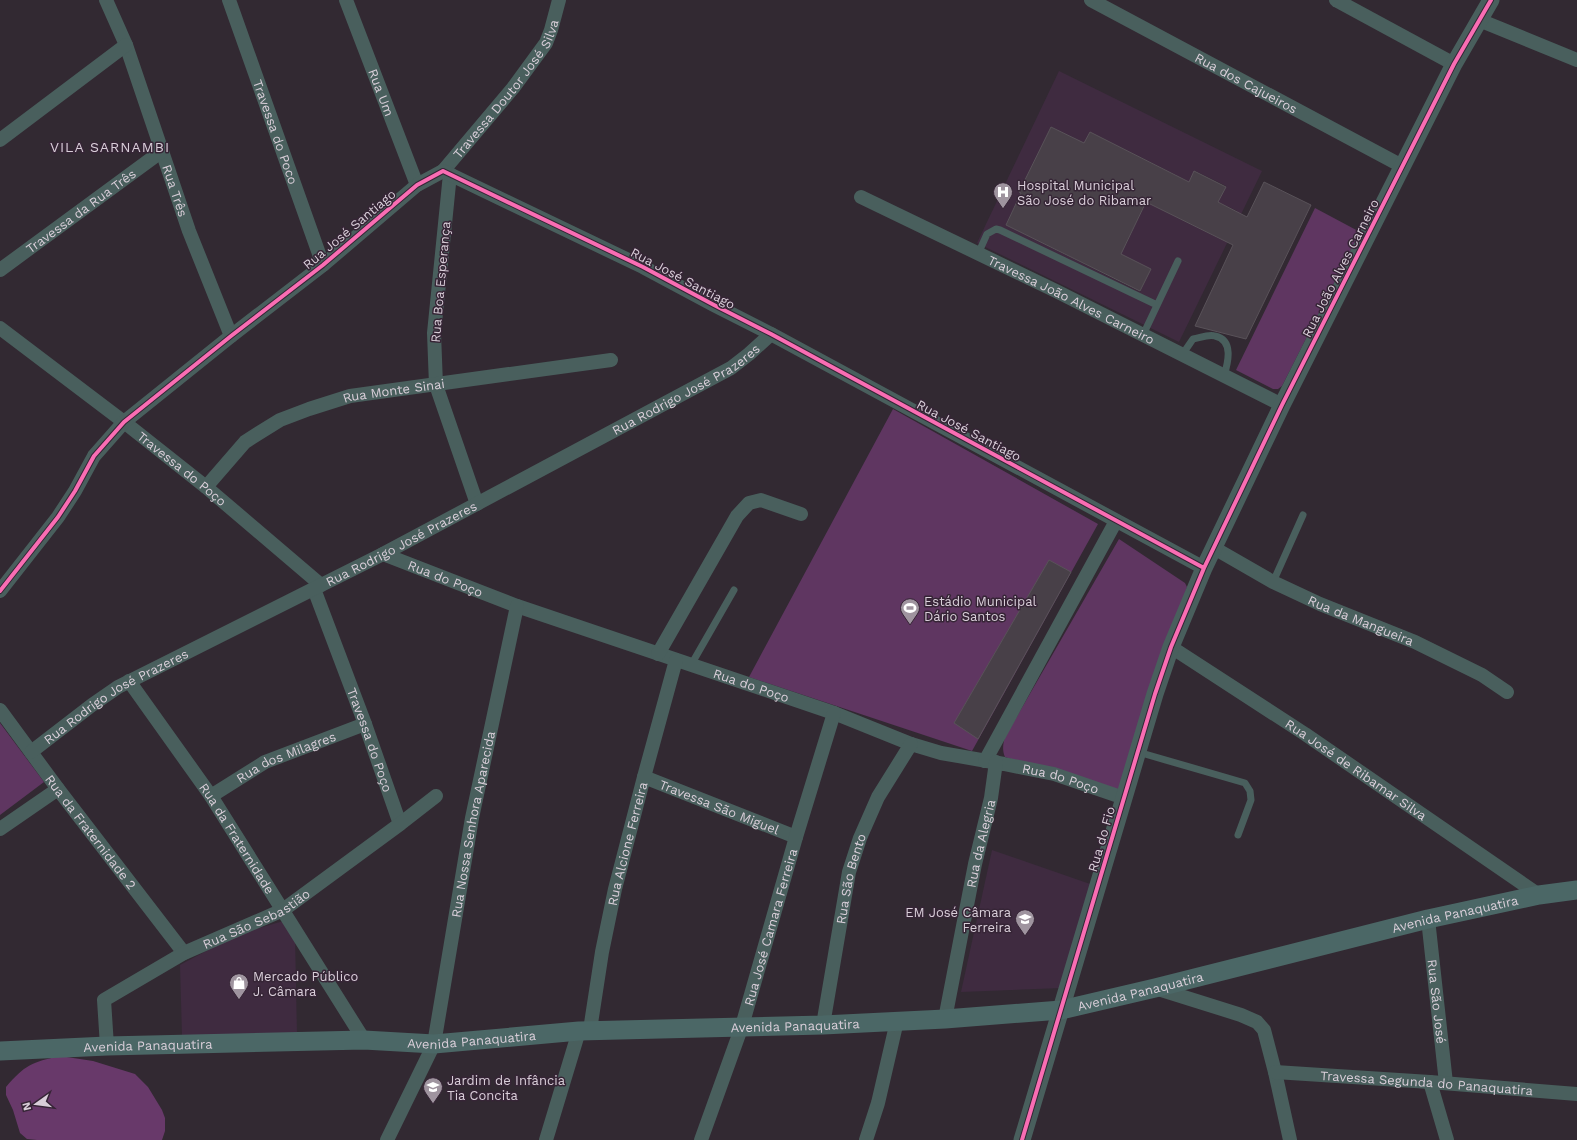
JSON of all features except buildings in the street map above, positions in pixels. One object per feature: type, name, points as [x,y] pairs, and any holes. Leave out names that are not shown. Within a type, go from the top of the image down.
[{"type":"main road","name":"Avenida Panaquatira","points":[[0,1051],[107,1046],[364,1040],[434,1044],[585,1030],[823,1025],[945,1019],[1061,1010],[1428,919],[1539,895],[1577,890]]},
{"type":"street","name":"Rua Três","points":[[106,0],[126,45],[189,231],[231,336]]},
{"type":"street","name":"Travessa do Poco","points":[[229,0],[323,265]]},
{"type":"street","name":"Rua Um","points":[[346,0],[417,185]]},
{"type":"street","name":"Travessa Doutor José Silva","points":[[446,173],[513,88],[546,43],[552,30],[559,0]]},
{"type":"street","name":"Rua dos Cajueiros","points":[[1091,0],[1402,166]]},
{"type":"street","points":[[1336,0],[1454,64]]},
{"type":"street","name":"Rua João Alves Carneiro","points":[[1214,548],[1282,405],[1402,166],[1454,64],[1491,0]]},
{"type":"street","points":[[1479,20],[1577,60]]},
{"type":"street","points":[[0,140],[126,45]]},
{"type":"street","name":"Travessa da Rua Três","points":[[0,270],[162,151]]},
{"type":"street","name":"Rua José Santiago","points":[[0,591],[58,517],[75,491],[94,456],[124,422],[231,336],[323,265],[417,185],[446,173],[643,267],[771,334],[1204,568]]},
{"type":"street","name":"Rua Boa Esperança","points":[[446,173],[434,333],[436,385],[476,504]]},
{"type":"street","name":"Travessa João Alves Carneiro","points":[[861,197],[1282,405]]},
{"type":"street","name":"Travessa do Poço","points":[[0,328],[124,422],[206,488],[318,587],[400,824]]},
{"type":"street","name":"Rua Rodrigo José Prazeres","points":[[31,752],[103,697],[129,681],[383,554],[731,368],[771,334]]},
{"type":"street","name":"Rua Monte Sinai","points":[[206,488],[245,442],[280,420],[350,396],[611,360]]},
{"type":"street","points":[[658,654],[737,516],[749,503],[761,500],[800,514]]},
{"type":"street","points":[[990,762],[1116,521]]},
{"type":"street","name":"Rua do Fio","points":[[1022,1140],[1124,798],[1171,648],[1204,568],[1214,548]]},
{"type":"street","name":"Rua da Mangueira","points":[[1214,548],[1273,582],[1320,604],[1415,642],[1482,676],[1507,692]]},
{"type":"street","name":"Rua do Poço","points":[[383,554],[517,606],[691,666],[834,713],[911,744],[941,753],[1054,774],[1124,798]]},
{"type":"street","name":"Rua Nossa Senhora Aparecida","points":[[388,1140],[434,1044],[472,818],[517,606]]},
{"type":"street","name":"Rua José de Ribamar Silva","points":[[1171,648],[1305,734],[1539,895]]},
{"type":"street","name":"Rua Alcione Ferreira","points":[[546,1140],[585,1030],[607,928],[644,777],[676,660]]},
{"type":"street","name":"Rua da Fraternidade","points":[[129,681],[210,796],[364,1040]]},
{"type":"street","name":"Rua da Fraternidade 2","points":[[0,710],[58,789],[184,953]]},
{"type":"street","name":"Rua José Camara Ferreira","points":[[701,1140],[742,1026],[796,837],[834,713]]},
{"type":"street","name":"Rua dos Milagres","points":[[210,796],[265,762],[365,724]]},
{"type":"street","name":"Rua São Bento","points":[[823,1025],[851,865],[860,838],[878,797],[911,744]]},
{"type":"street","name":"Rua da Alegria","points":[[945,1019],[972,878],[991,798],[990,762]]},
{"type":"street","name":"Travessa São Miguel","points":[[644,777],[796,837]]},
{"type":"street","points":[[0,829],[58,789]]},
{"type":"street","name":"Rua São Sebastião","points":[[107,1046],[104,1000],[184,953],[283,910],[436,796]]},
{"type":"street","name":"Rua São José","points":[[1428,919],[1446,1083]]},
{"type":"street","points":[[1154,988],[1241,1015],[1257,1022],[1264,1030],[1267,1039],[1290,1140]]},
{"type":"street","points":[[866,1140],[878,1103],[897,1021]]},
{"type":"street","name":"Travessa Segunda do Panaquatira","points":[[1275,1072],[1446,1083],[1577,1094]]},
{"type":"street","points":[[1430,1082],[1447,1140]]},
{"type":"lane","points":[[978,254],[987,234],[996,229],[1000,230],[1157,305]]},
{"type":"lane","points":[[1142,335],[1178,261]]},
{"type":"lane","points":[[1182,355],[1193,339],[1216,336],[1221,339],[1229,352],[1229,360],[1224,376]]},
{"type":"lane","points":[[1273,582],[1303,515]]},
{"type":"lane","points":[[691,666],[734,590]]},
{"type":"lane","points":[[1138,752],[1245,783],[1250,791],[1251,800],[1238,835]]},
{"type":"shaded area","name":"Hospital Municipal São José do Ribamar","points":[[1059,71],[1262,171],[1179,342],[977,243]],"holes":[[[1051,127],[1077,140],[1076,161],[1090,132],[1189,182],[1195,171],[1226,186],[1218,202],[1237,211],[1223,240],[1146,202],[1126,244],[1071,229],[1151,269],[1140,292],[1006,225],[1018,199],[1046,205],[1019,192]]]},
{"type":"shaded area","points":[[1315,208],[1360,232],[1282,386],[1278,389],[1273,389],[1236,370]]},
{"type":"shaded area","name":"Estádio Municipal Dário Santos","points":[[893,409],[1098,524],[972,751],[749,677]]},
{"type":"shaded area","points":[[1119,539],[1185,583],[1187,587],[1123,790],[1115,793],[1005,757],[1003,747],[1005,737]]},
{"type":"shaded area","points":[[0,723],[44,782],[0,815]]},
{"type":"shaded area","name":"EM José Câmara Ferreira","points":[[992,850],[1093,885],[1062,988],[961,992]]},
{"type":"shaded area","name":"Mercado Público J. Câmara","points":[[280,922],[285,922],[295,936],[297,1035],[182,1036],[180,965],[238,934]]},
{"type":"shaded area","points":[[60,1056],[93,1061],[135,1074],[148,1087],[162,1110],[165,1118],[165,1131],[162,1140],[27,1139],[20,1133],[13,1110],[6,1095],[6,1087],[24,1069],[42,1060]]},
{"type":"cycle path","points":[[1022,1140],[1155,694],[1171,647],[1204,568],[1282,405],[1454,64],[1491,0]]},
{"type":"cycle path","points":[[0,591],[58,517],[75,491],[94,456],[124,422],[231,336],[323,265],[417,185],[443,171],[643,267],[771,334],[1204,568]]},
{"type":"place","name":"Hospital Municipal São José do Ribamar","points":[[1003,209]]},
{"type":"place","name":"Estádio Municipal Dário Santos","points":[[910,625]]},
{"type":"place","name":"EM José Câmara Ferreira","points":[[1025,936]]},
{"type":"place","name":"Mercado Público J. Câmara","points":[[239,1000]]},
{"type":"place","name":"Jardim de Infância Tia Concita","points":[[433,1104]]},
{"type":"district","name":"VILA SARNAMBI","points":[[110,147]]}]
